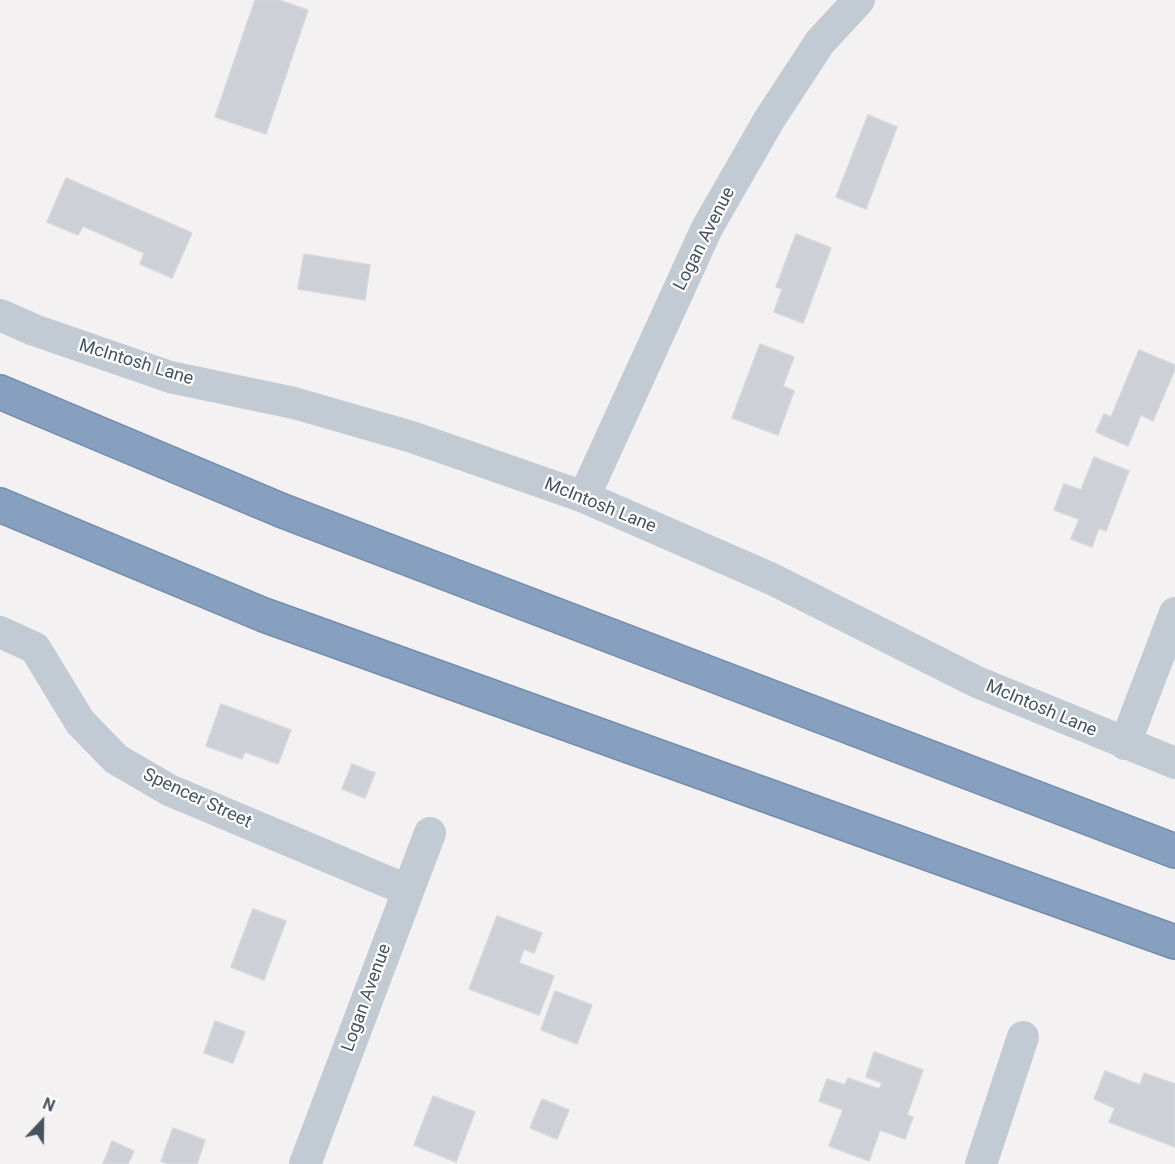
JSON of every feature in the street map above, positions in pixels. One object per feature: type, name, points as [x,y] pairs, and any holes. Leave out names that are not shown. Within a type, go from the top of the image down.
[{"type":"highway","points":[[0,392],[294,515],[1175,850]]},
{"type":"highway","points":[[0,505],[264,615],[1175,942]]},
{"type":"street","name":"Logan Avenue","points":[[584,497],[706,228],[769,120],[820,42],[859,0]]},
{"type":"street","name":"McIntosh Lane","points":[[0,315],[34,330],[170,377],[294,403],[412,437],[584,497],[772,579],[977,682],[1175,763]]},
{"type":"street","points":[[1125,744],[1175,613]]},
{"type":"street","name":"Spencer Street","points":[[0,632],[36,648],[80,722],[116,759],[169,790],[407,890]]},
{"type":"street","name":"Logan Avenue","points":[[305,1164],[430,833]]},
{"type":"street","points":[[984,1163],[1023,1037]]},
{"type":"building","points":[[255,0],[279,0],[308,10],[266,134],[215,117]]},
{"type":"building","points":[[868,115],[897,127],[866,209],[836,197]]},
{"type":"building","points":[[66,178],[192,233],[172,278],[140,264],[144,253],[83,226],[78,235],[47,222]]},
{"type":"building","points":[[796,234],[831,248],[803,323],[774,312],[782,289],[776,287]]},
{"type":"building","points":[[304,254],[370,265],[365,300],[298,289]]},
{"type":"building","points":[[760,344],[794,357],[783,386],[794,391],[778,435],[732,418]]},
{"type":"building","points":[[1139,350],[1175,365],[1175,369],[1153,421],[1141,415],[1128,446],[1096,432],[1104,414],[1111,417]]},
{"type":"building","points":[[1094,457],[1129,471],[1106,531],[1099,528],[1092,547],[1071,539],[1079,519],[1054,510],[1064,484],[1081,490]]},
{"type":"building","points":[[221,704],[291,730],[278,764],[245,752],[242,759],[206,746]]},
{"type":"building","points":[[352,764],[375,773],[365,798],[342,789]]},
{"type":"building","points":[[253,909],[286,921],[264,980],[231,967]]},
{"type":"building","points":[[497,916],[542,933],[534,953],[524,949],[519,963],[554,976],[539,1015],[469,989]]},
{"type":"building","points":[[555,991],[592,1005],[577,1044],[541,1030]]},
{"type":"building","points":[[215,1021],[245,1032],[233,1063],[204,1053]]},
{"type":"building","points":[[874,1052],[923,1070],[907,1115],[913,1117],[905,1139],[880,1130],[869,1161],[829,1146],[843,1110],[819,1101],[827,1079],[845,1085],[848,1078],[879,1089],[882,1083],[866,1077]]},
{"type":"building","points":[[1105,1071],[1140,1085],[1144,1073],[1175,1084],[1175,1147],[1109,1122],[1115,1108],[1094,1099]]},
{"type":"building","points":[[433,1096],[475,1112],[456,1162],[414,1145]]},
{"type":"building","points":[[542,1099],[569,1110],[557,1139],[530,1128]]},
{"type":"building","points":[[173,1128],[205,1140],[197,1164],[168,1164],[161,1161]]},
{"type":"building","points":[[112,1141],[134,1151],[128,1164],[103,1164]]}]
